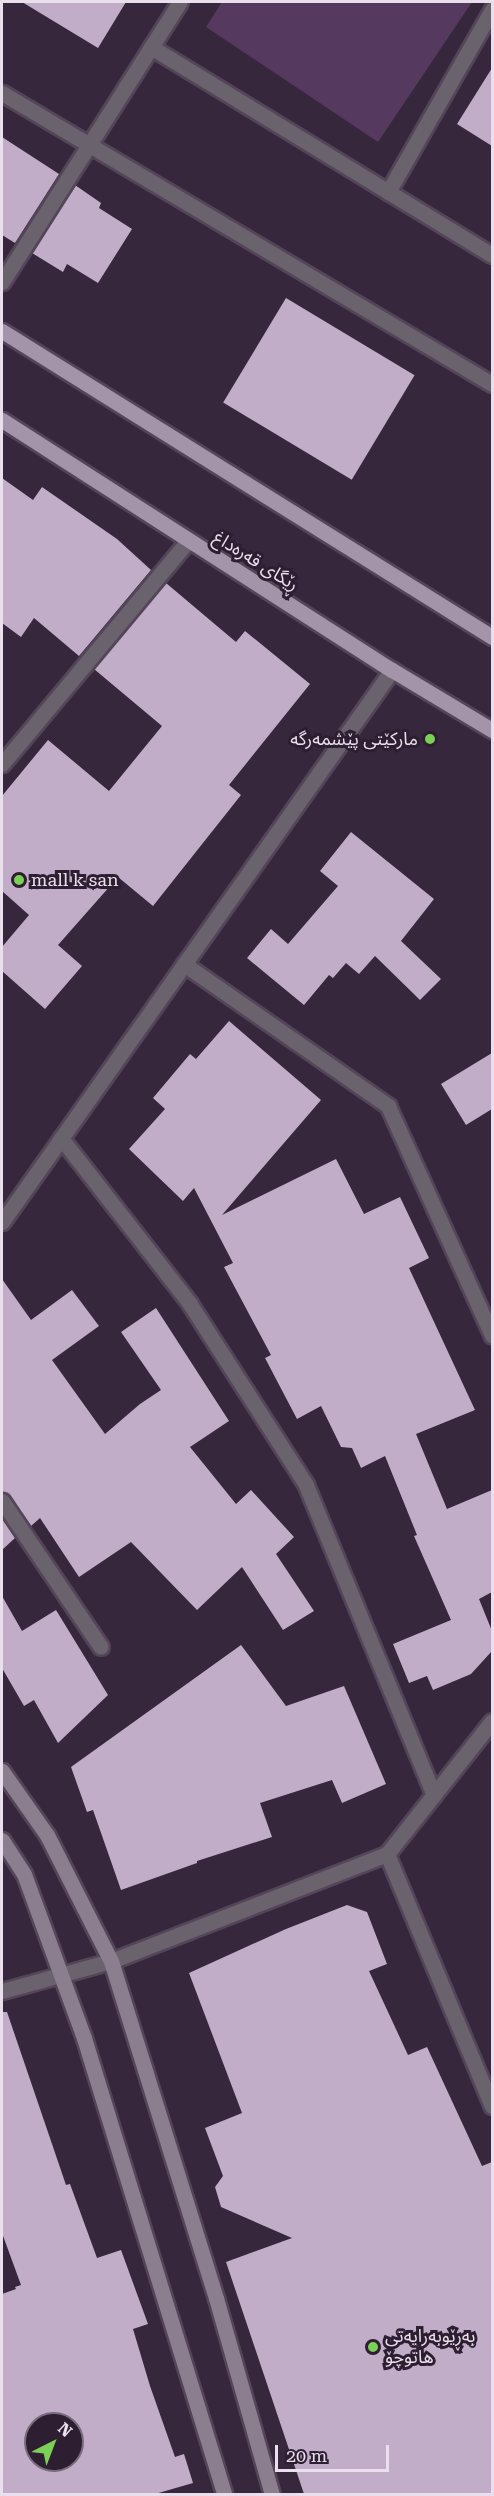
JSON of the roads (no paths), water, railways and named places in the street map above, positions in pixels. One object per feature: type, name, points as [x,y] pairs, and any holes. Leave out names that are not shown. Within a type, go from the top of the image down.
[{"type":"main road","points":[[2,331],[492,637]]},
{"type":"main road","name":"ڕێگای قەرەداغ","points":[[2,420],[392,670],[492,729]]},
{"type":"street","points":[[2,282],[180,2]]},
{"type":"street","points":[[388,192],[492,10]]},
{"type":"street","points":[[152,47],[492,255]]},
{"type":"street","points":[[2,93],[492,384]]},
{"type":"street","points":[[2,764],[188,541]]},
{"type":"street","points":[[2,1222],[392,670]]},
{"type":"street","points":[[184,964],[388,1106],[492,1335]]},
{"type":"street","points":[[61,1138],[190,1304],[306,1485],[434,1795]]},
{"type":"street","points":[[2,1501],[101,1647]]},
{"type":"street","points":[[2,1991],[111,1961],[387,1854],[492,1722]]},
{"type":"street","points":[[2,1771],[47,1835],[111,1961],[216,2298],[272,2494]]},
{"type":"street","points":[[2,1840],[24,1874],[84,2038],[224,2494]]},
{"type":"street","points":[[387,1854],[492,2106]]},
{"type":"place","name":"مارکێتی پێشمەرگە","points":[[430,739]]},
{"type":"place","name":"mall k san","points":[[19,880]]},
{"type":"place","name":"بەڕێوبەرایەتی هاتوچۆ","points":[[373,2347]]}]
